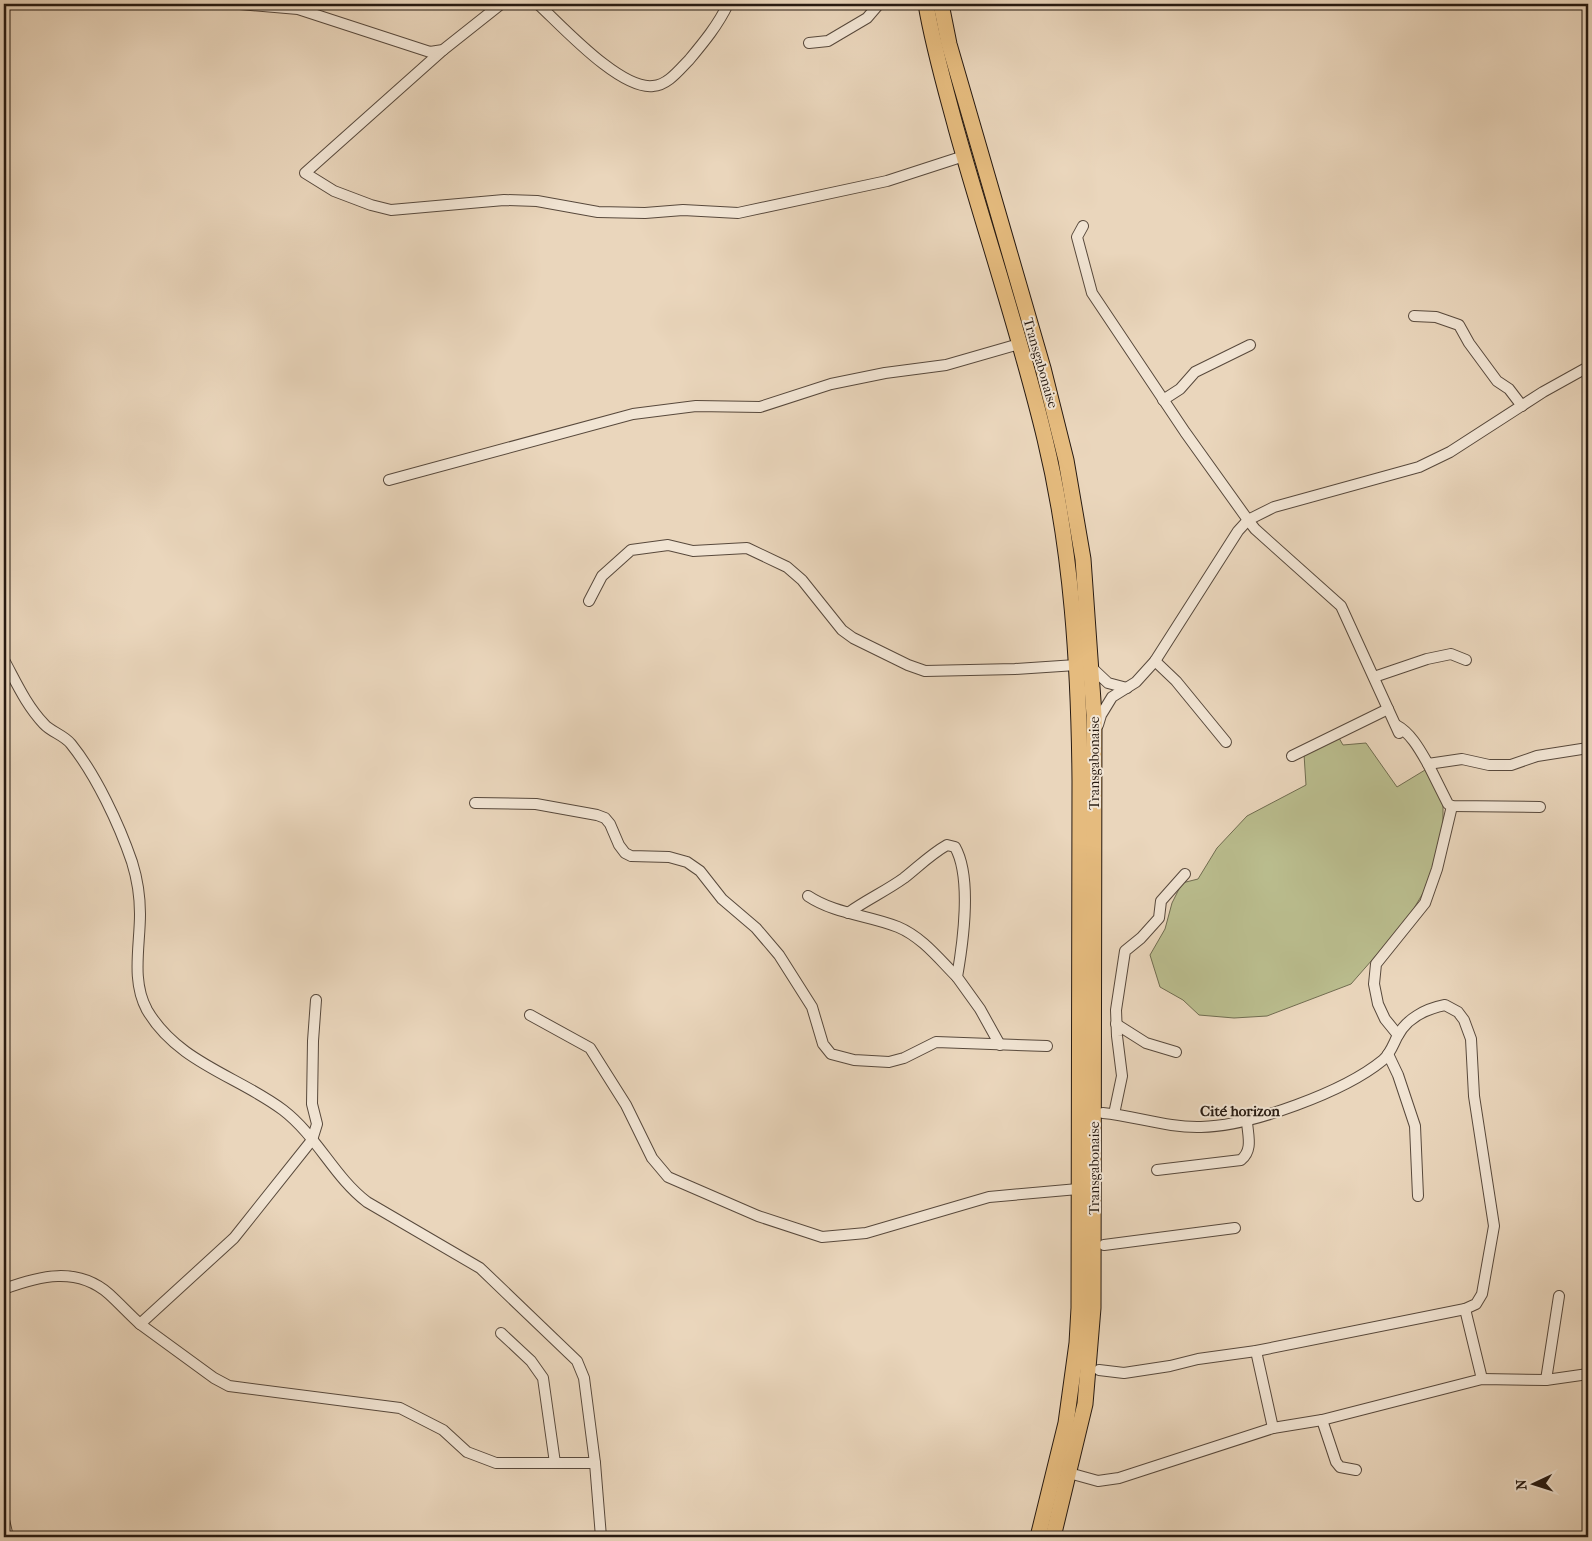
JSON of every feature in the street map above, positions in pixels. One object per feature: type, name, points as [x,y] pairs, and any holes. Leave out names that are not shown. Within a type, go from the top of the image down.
[{"type":"highway","name":"Transgabonaise","points":[[926,4],[943,81],[1045,439],[1060,511],[1069,578],[1076,665],[1080,781],[1079,1308],[1066,1423],[1038,1537]]},
{"type":"highway","name":"Transgabonaise","points":[[941,4],[949,44],[1043,368],[1062,444],[1083,559],[1091,667],[1094,738],[1093,1308],[1085,1404],[1053,1537]]},
{"type":"street","points":[[240,4],[298,9],[418,50],[430,52],[443,50]]},
{"type":"street","points":[[501,4],[443,50],[305,172],[334,191],[371,205],[392,210],[504,200],[537,201],[598,212],[645,213],[683,210],[738,213],[887,181],[964,156]]},
{"type":"street","points":[[538,4],[576,40],[625,81],[638,86],[654,86],[673,77],[700,47],[721,19],[728,4]]},
{"type":"street","points":[[809,43],[828,41],[867,18],[879,4]]},
{"type":"street","points":[[1083,226],[1077,237],[1092,293],[1163,400],[1255,529],[1341,606],[1397,729],[1402,728],[1417,745],[1448,804],[1452,806],[1540,806]]},
{"type":"street","points":[[1414,316],[1436,317],[1458,325],[1497,381],[1509,388],[1522,406]]},
{"type":"street","points":[[389,480],[633,414],[686,407],[760,406],[831,384],[885,373],[946,365],[1019,344]]},
{"type":"street","points":[[1163,400],[1180,389],[1195,372],[1250,344]]},
{"type":"street","points":[[1094,738],[1106,706],[1116,694],[1136,682],[1155,661],[1238,531],[1248,520],[1286,503],[1419,467],[1450,452],[1558,383],[1588,367]]},
{"type":"street","points":[[589,601],[602,576],[631,550],[668,545],[692,551],[747,548],[773,558],[787,567],[802,580],[842,630],[853,638],[908,665],[925,671],[1014,669],[1076,665]]},
{"type":"street","points":[[1374,677],[1427,659],[1451,654],[1466,660]]},
{"type":"street","points":[[4,660],[35,714],[46,726],[70,742],[101,793],[122,837],[138,884],[140,914],[137,974],[140,993],[147,1010],[178,1047],[283,1110],[312,1140],[354,1192],[374,1207],[480,1268],[577,1361],[584,1378],[595,1463],[601,1537]]},
{"type":"street","points":[[1155,661],[1176,680],[1226,742]]},
{"type":"street","points":[[1091,667],[1108,683],[1128,688]]},
{"type":"street","points":[[1292,756],[1388,709]]},
{"type":"street","points":[[1428,764],[1462,759],[1488,765],[1505,766],[1537,756],[1588,748]]},
{"type":"street","points":[[475,803],[536,804],[596,815],[605,818],[610,824],[619,845],[625,853],[631,856],[669,857],[687,862],[700,871],[722,899],[756,928],[779,955],[812,1007],[823,1044],[831,1054],[840,1058],[889,1062],[904,1058],[936,1042],[1047,1046]]},
{"type":"street","points":[[1398,1035],[1385,1019],[1378,1004],[1374,984],[1376,964],[1425,903],[1437,869],[1452,806]]},
{"type":"street","points":[[848,913],[902,879],[938,850],[947,845],[955,846],[961,857],[964,904],[956,976]]},
{"type":"street","points":[[1114,1114],[1122,1076],[1116,1024],[1125,951],[1141,938],[1159,918],[1161,901],[1185,874]]},
{"type":"street","points":[[808,896],[818,903],[898,927],[918,938],[956,976],[980,1009],[1000,1045]]},
{"type":"street","points":[[140,1324],[234,1238],[312,1140],[317,1124],[312,1104],[316,1000]]},
{"type":"street","points":[[1099,1370],[1136,1372],[1198,1359],[1256,1351],[1465,1309],[1476,1304],[1482,1294],[1494,1233],[1473,1081],[1471,1039],[1464,1020],[1458,1012],[1445,1006],[1415,1016],[1405,1024],[1383,1060],[1334,1089],[1246,1122],[1200,1127],[1160,1124],[1103,1113]]},
{"type":"street","points":[[530,1014],[590,1048],[626,1105],[652,1158],[668,1177],[758,1216],[822,1237],[866,1233],[989,1197],[1078,1189]]},
{"type":"street","points":[[1116,1024],[1146,1043],[1176,1052]]},
{"type":"street","points":[[1388,1054],[1398,1075],[1415,1126],[1418,1196]]},
{"type":"street","points":[[1588,1110],[1588,1182]]},
{"type":"street","points":[[1157,1170],[1218,1165],[1241,1160],[1246,1156],[1249,1148],[1246,1122]]},
{"type":"street","points":[[1104,1245],[1235,1228]]},
{"type":"street","points":[[4,1289],[44,1277],[72,1276],[92,1283],[108,1293],[140,1324],[214,1378],[229,1386],[400,1408],[443,1430],[467,1452],[496,1463],[595,1463]]},
{"type":"street","points":[[1546,1380],[1559,1296]]},
{"type":"street","points":[[1465,1309],[1482,1379]]},
{"type":"street","points":[[501,1333],[531,1361],[542,1378],[555,1463]]},
{"type":"street","points":[[1256,1351],[1273,1428]]},
{"type":"street","points":[[1069,1473],[1098,1481],[1119,1478],[1273,1428],[1322,1420],[1482,1379],[1546,1380],[1588,1374]]},
{"type":"street","points":[[1322,1420],[1336,1462],[1340,1467],[1356,1470]]},
{"type":"street","points":[[4,1520],[8,1537]]},
{"type":"green space","points":[[1339,738],[1343,745],[1366,743],[1397,787],[1425,770],[1443,803],[1443,826],[1429,883],[1407,920],[1351,984],[1267,1016],[1234,1018],[1199,1015],[1183,1000],[1160,987],[1150,955],[1165,929],[1172,903],[1182,883],[1198,879],[1217,848],[1247,816],[1306,785],[1304,754]]},
{"type":"district","name":"Cité horizon","points":[[1240,1111]]}]
